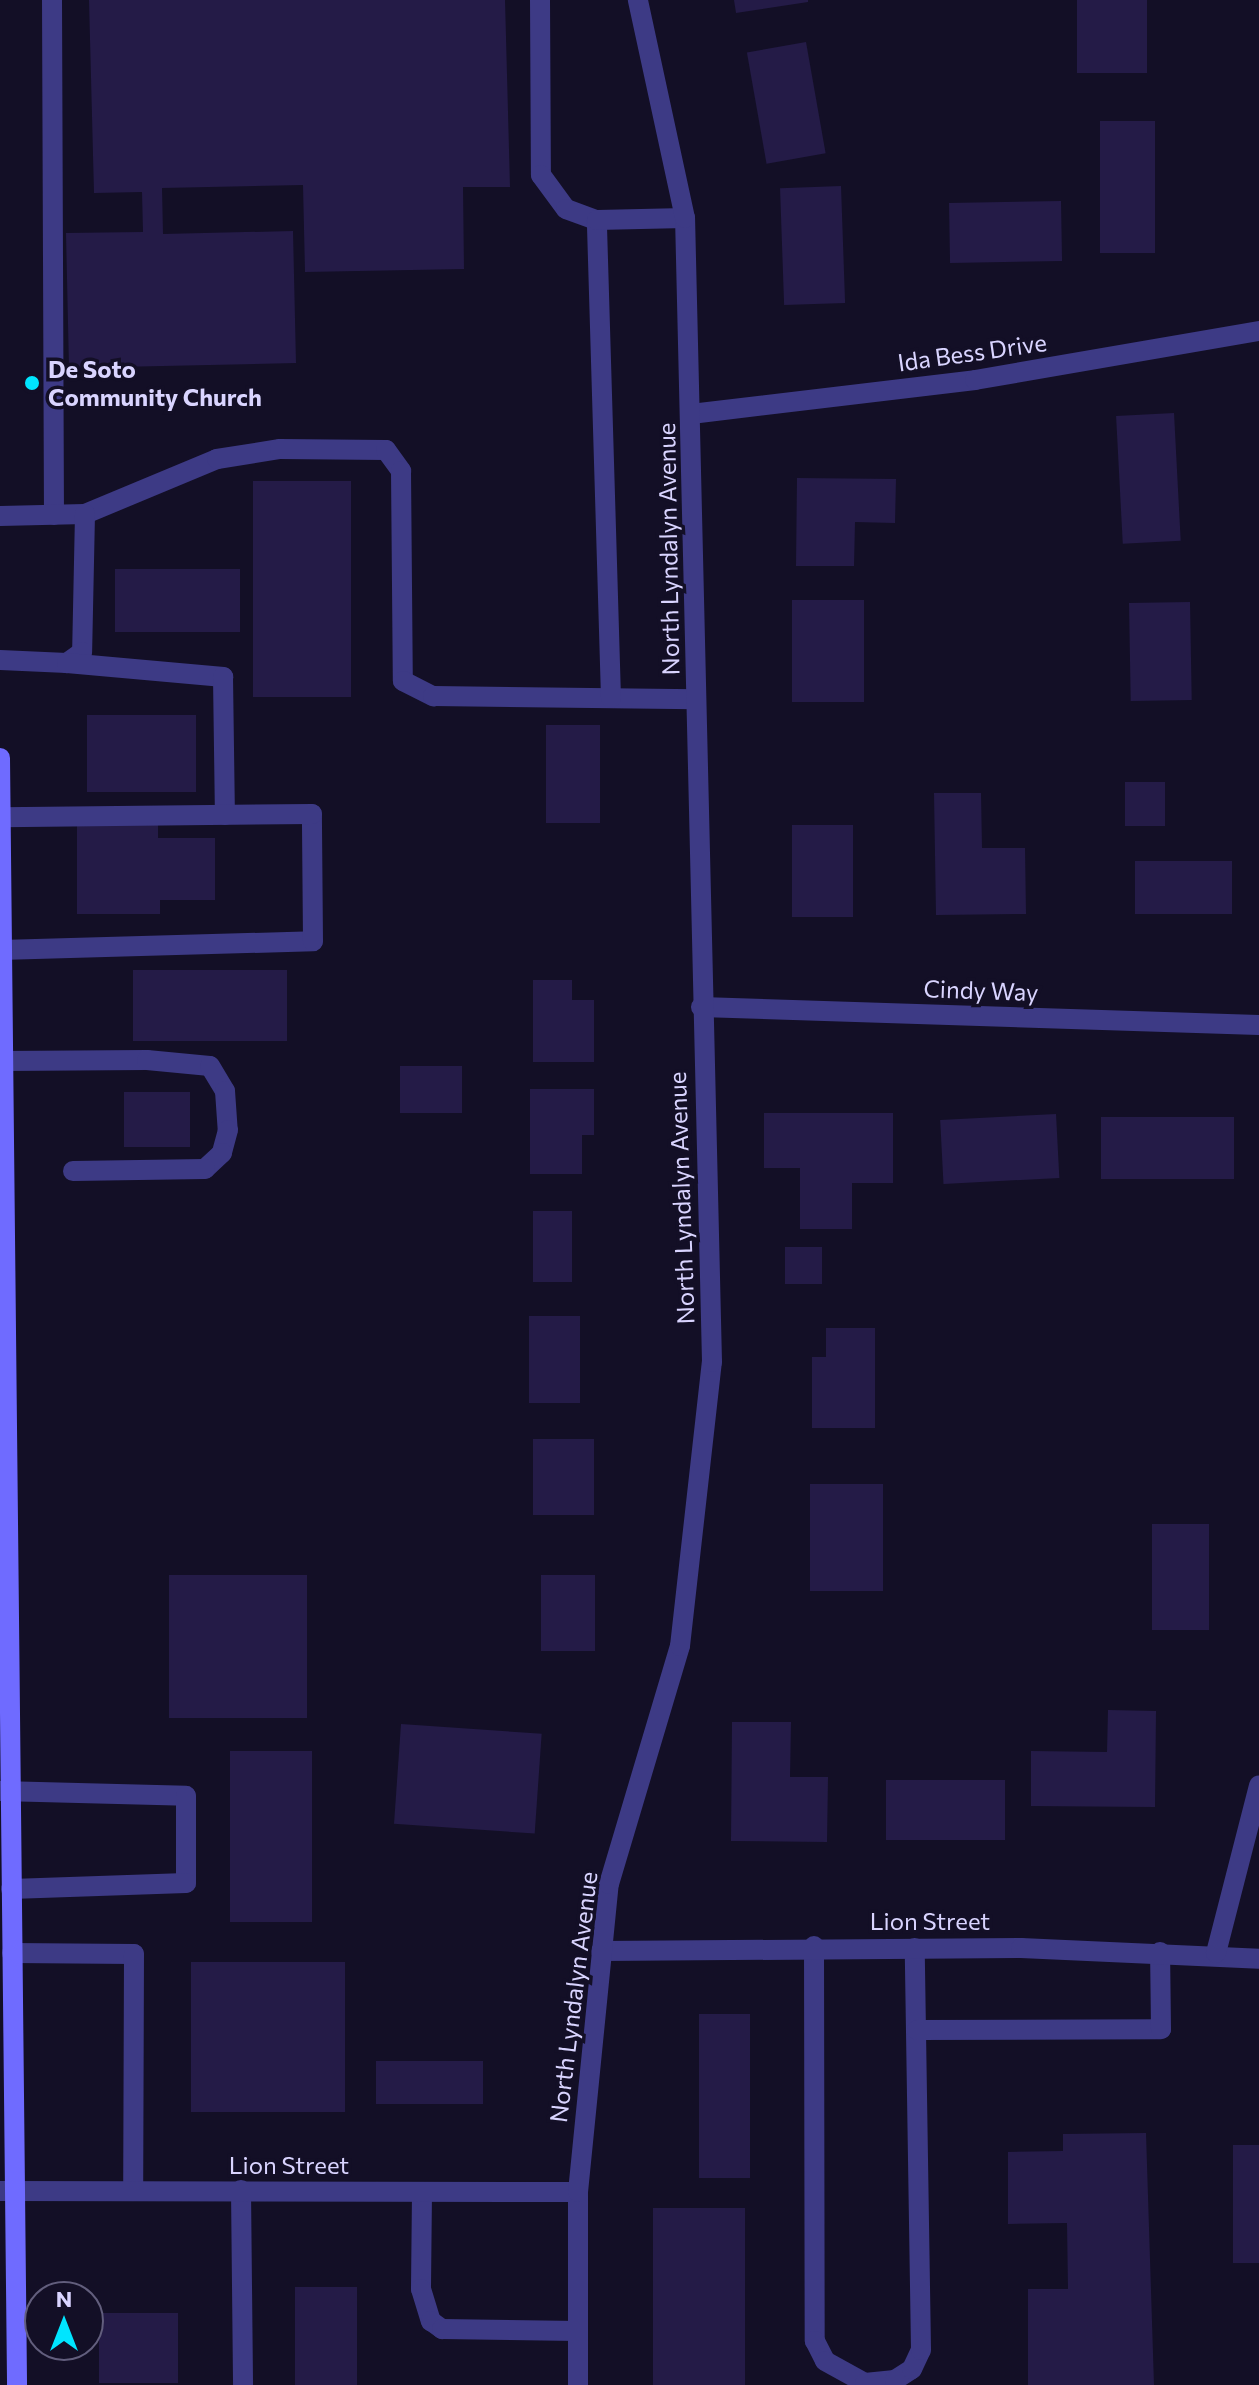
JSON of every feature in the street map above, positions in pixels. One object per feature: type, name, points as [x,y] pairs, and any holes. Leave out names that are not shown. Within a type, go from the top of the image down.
[{"type":"main road","points":[[0,758],[5,1790],[12,1953],[8,2191],[17,2385]]},
{"type":"street","points":[[52,0],[54,515]]},
{"type":"street","points":[[540,0],[541,175],[566,209],[597,220],[685,218]]},
{"type":"street","name":"North Lyndalyn Avenue","points":[[578,2385],[578,2192],[609,1884],[680,1646],[696,1529],[712,1362],[701,1007],[685,218],[638,0]]},
{"type":"street","points":[[597,220],[611,698]]},
{"type":"street","name":"Ida Bess Drive","points":[[691,414],[975,380],[1259,331]]},
{"type":"street","points":[[0,516],[85,514],[217,459],[280,449],[386,450],[401,471],[403,681],[433,696],[696,699]]},
{"type":"street","points":[[67,663],[82,652],[85,514]]},
{"type":"street","points":[[0,660],[223,677],[225,815]]},
{"type":"street","points":[[1,817],[312,814],[313,941],[1,950]]},
{"type":"street","name":"Cindy Way","points":[[701,1007],[1259,1025]]},
{"type":"street","points":[[3,1061],[147,1060],[210,1066],[225,1091],[228,1130],[222,1153],[205,1169],[73,1171]]},
{"type":"street","points":[[1216,1953],[1259,1785]]},
{"type":"street","points":[[5,1790],[186,1796],[186,1883],[11,1889]]},
{"type":"street","points":[[814,1946],[815,2341],[825,2361],[865,2383],[895,2380],[912,2369],[921,2350],[915,1948]]},
{"type":"street","name":"Lion Street","points":[[601,1951],[814,1946],[1216,1953],[1259,1959]]},
{"type":"street","points":[[917,2030],[1161,2029],[1160,1952]]},
{"type":"street","points":[[12,1953],[134,1954],[133,2190]]},
{"type":"street","points":[[241,2190],[243,2385]]},
{"type":"street","name":"Lion Street","points":[[8,2191],[578,2192]]},
{"type":"street","points":[[422,2192],[421,2289],[431,2321],[442,2329],[578,2331]]},
{"type":"building","points":[[89,0],[505,0],[510,187],[463,187],[464,269],[305,272],[303,185],[162,188],[163,234],[293,231],[296,363],[69,368],[66,233],[143,232],[142,192],[94,193]]},
{"type":"building","points":[[734,0],[808,0],[808,2],[736,13]]},
{"type":"building","points":[[1077,0],[1147,0],[1147,73],[1077,73]]},
{"type":"building","points":[[806,42],[826,153],[767,164],[747,52]]},
{"type":"building","points":[[1100,121],[1155,121],[1155,253],[1100,253]]},
{"type":"building","points":[[841,186],[845,303],[784,305],[780,188]]},
{"type":"building","points":[[1061,201],[1062,261],[950,263],[949,203]]},
{"type":"building","points":[[1174,413],[1181,541],[1123,544],[1116,416]]},
{"type":"building","points":[[797,478],[896,479],[895,523],[855,522],[854,566],[796,566]]},
{"type":"building","points":[[253,481],[351,481],[351,697],[253,697]]},
{"type":"building","points":[[115,569],[240,569],[240,632],[115,632]]},
{"type":"building","points":[[792,600],[864,600],[864,702],[792,702]]},
{"type":"building","points":[[1190,602],[1192,700],[1131,701],[1129,603]]},
{"type":"building","points":[[87,715],[196,715],[196,792],[87,792]]},
{"type":"building","points":[[546,725],[600,725],[600,823],[546,823]]},
{"type":"building","points":[[1125,782],[1165,782],[1165,826],[1125,826]]},
{"type":"building","points":[[934,793],[981,793],[982,848],[1025,848],[1026,914],[936,915]]},
{"type":"building","points":[[77,822],[158,822],[158,838],[215,838],[215,900],[160,900],[160,914],[77,914]]},
{"type":"building","points":[[792,825],[853,825],[853,917],[792,917]]},
{"type":"building","points":[[1135,861],[1232,861],[1232,914],[1135,914]]},
{"type":"building","points":[[133,970],[287,970],[287,1041],[133,1041]]},
{"type":"building","points":[[533,980],[572,980],[572,1000],[594,1000],[594,1062],[533,1062]]},
{"type":"building","points":[[400,1066],[462,1066],[462,1113],[400,1113]]},
{"type":"building","points":[[530,1089],[594,1089],[594,1135],[582,1135],[582,1174],[530,1174]]},
{"type":"building","points":[[124,1092],[190,1092],[190,1147],[124,1147]]},
{"type":"building","points":[[764,1113],[893,1113],[893,1183],[852,1183],[852,1229],[800,1229],[800,1168],[764,1168]]},
{"type":"building","points":[[1056,1114],[1059,1178],[944,1184],[940,1120]]},
{"type":"building","points":[[1101,1117],[1234,1117],[1234,1179],[1101,1179]]},
{"type":"building","points":[[533,1211],[572,1211],[572,1282],[533,1282]]},
{"type":"building","points":[[785,1247],[822,1247],[822,1284],[785,1284]]},
{"type":"building","points":[[529,1316],[580,1316],[580,1403],[529,1403]]},
{"type":"building","points":[[826,1328],[875,1328],[875,1428],[812,1428],[812,1357],[826,1357]]},
{"type":"building","points":[[533,1439],[594,1439],[594,1515],[533,1515]]},
{"type":"building","points":[[810,1484],[883,1484],[883,1591],[810,1591]]},
{"type":"building","points":[[1152,1524],[1209,1524],[1209,1630],[1152,1630]]},
{"type":"building","points":[[169,1575],[307,1575],[307,1718],[169,1718]]},
{"type":"building","points":[[541,1575],[595,1575],[595,1651],[541,1651]]},
{"type":"building","points":[[1108,1710],[1156,1711],[1155,1807],[1031,1806],[1031,1751],[1107,1752]]},
{"type":"building","points":[[732,1722],[791,1722],[790,1777],[828,1777],[827,1842],[731,1841]]},
{"type":"building","points":[[401,1724],[542,1734],[535,1834],[394,1824]]},
{"type":"building","points":[[230,1751],[312,1751],[312,1922],[230,1922]]},
{"type":"building","points":[[886,1780],[1005,1780],[1005,1840],[886,1840]]},
{"type":"building","points":[[191,1962],[345,1962],[345,2112],[191,2112]]},
{"type":"building","points":[[699,2014],[750,2014],[750,2178],[699,2178]]},
{"type":"building","points":[[376,2061],[483,2061],[483,2104],[376,2104]]},
{"type":"building","points":[[1146,2133],[1154,2385],[1028,2385],[1028,2289],[1068,2289],[1067,2223],[1008,2224],[1008,2152],[1063,2151],[1063,2134]]},
{"type":"building","points":[[1233,2145],[1259,2145],[1259,2263],[1233,2263]]},
{"type":"building","points":[[653,2208],[745,2208],[745,2385],[653,2385]]},
{"type":"building","points":[[295,2287],[357,2287],[357,2385],[295,2385]]},
{"type":"building","points":[[104,2313],[178,2313],[178,2383],[99,2383],[99,2361],[104,2361]]},
{"type":"place","name":"De Soto Community Church","points":[[32,383]]}]
